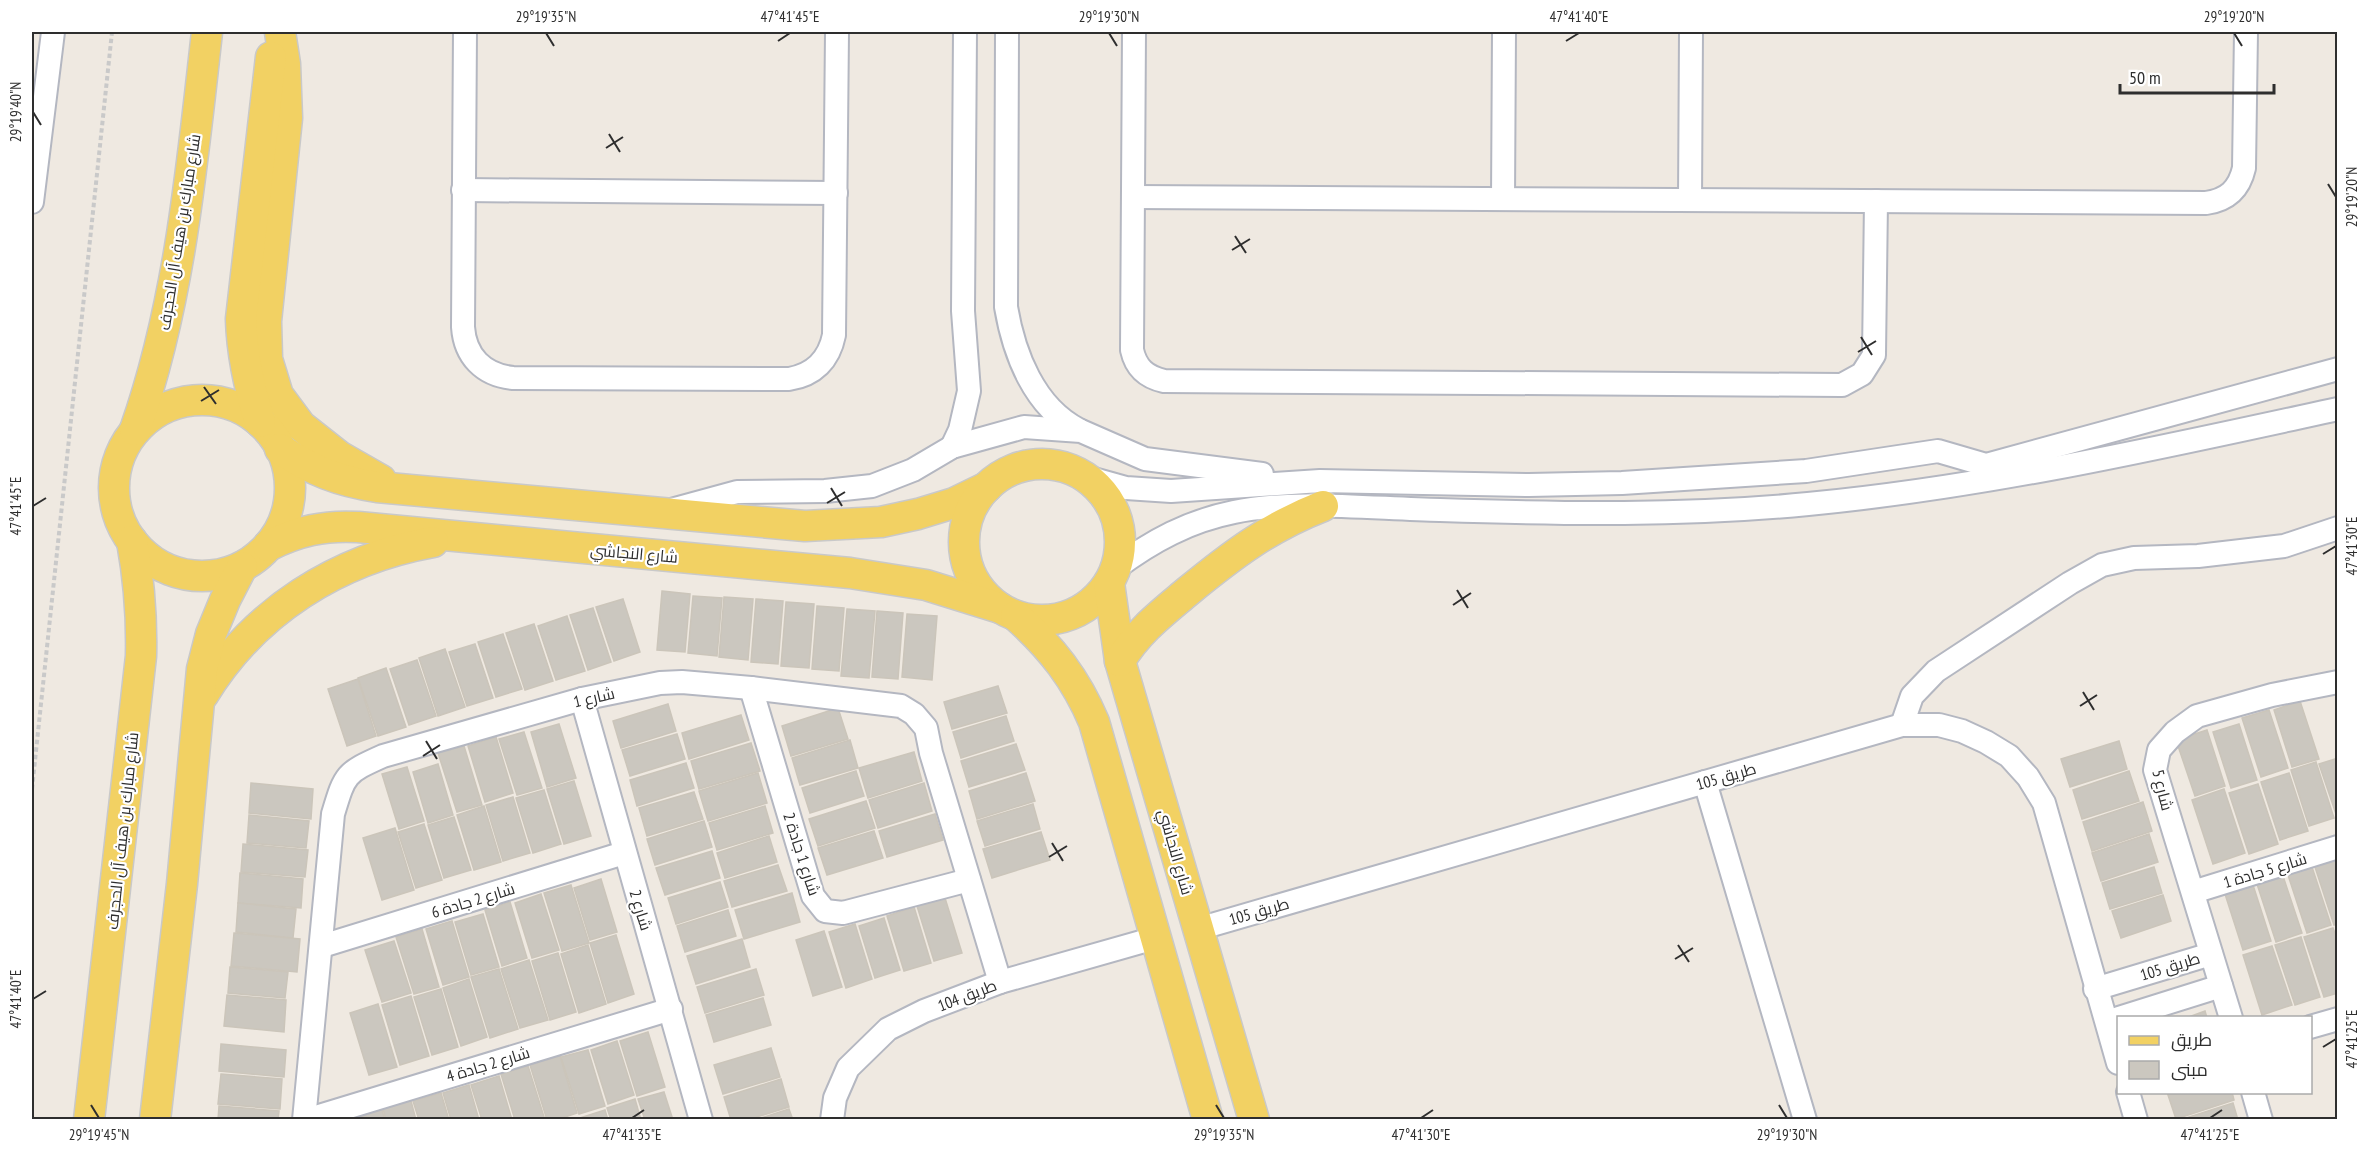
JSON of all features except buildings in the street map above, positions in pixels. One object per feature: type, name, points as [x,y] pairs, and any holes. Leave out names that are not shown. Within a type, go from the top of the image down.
[{"type":"main road","name":"شارع مبارك بن هيف آل الحجرف","points":[[135,430],[153,374],[167,317],[190,177],[207,32]]},
{"type":"main road","points":[[260,422],[249,388],[242,354],[240,319],[274,32]]},
{"type":"main road","points":[[280,32],[285,64],[287,118],[265,340],[271,378],[288,412],[301,426],[339,456],[402,490]]},
{"type":"main road","points":[[154,1119],[182,884],[202,669],[211,633],[225,600],[242,567],[268,546],[285,516],[289,499],[287,465],[271,434],[260,422],[230,404],[195,400],[162,409],[135,430],[118,459],[114,485],[117,511],[123,527],[132,542],[158,565],[174,572],[191,576],[208,576],[242,567]]},
{"type":"main road","points":[[280,449],[326,475],[351,483],[402,490],[805,526],[881,522],[918,514],[954,502],[987,487]]},
{"type":"main road","points":[[1051,465],[1067,468],[1083,476],[1108,500],[1116,516],[1120,551],[1113,575],[1098,597],[1085,608],[1069,616],[1051,620],[1033,620],[1008,612],[987,597],[976,583],[969,567],[965,550],[965,533],[976,500],[1001,476],[1017,468],[1051,465]]},
{"type":"main road","points":[[1120,661],[1144,628],[1229,558],[1322,494]]},
{"type":"main road","name":"شارع النجاشي","points":[[268,546],[312,528],[335,526],[812,569],[888,578],[926,585],[1008,612],[1048,646],[1070,675],[1095,722],[1208,1119]]},
{"type":"main road","points":[[197,705],[212,681],[247,637],[289,600],[340,571],[368,560],[397,550],[457,537]]},
{"type":"main road","name":"شارع مبارك بن هيف آل الحجرف","points":[[89,1119],[141,656],[142,617],[139,579],[132,542]]},
{"type":"main road","name":"شارع النجاشي","points":[[1113,575],[1120,661],[1254,1119]]},
{"type":"main road","points":[[82,1119],[93,1070]]},
{"type":"street","points":[[32,202],[53,32]]},
{"type":"street","points":[[465,32],[464,338],[473,359],[490,373],[513,378],[789,379],[808,374],[823,362],[829,354],[834,335],[837,32]]},
{"type":"street","points":[[952,447],[960,430],[969,390],[963,311],[965,32]]},
{"type":"street","points":[[1007,32],[1006,307],[1010,333],[1031,382],[1065,423],[1145,459],[1322,494]]},
{"type":"street","points":[[1134,32],[1132,350],[1139,368],[1155,379],[1164,381],[1842,385],[1862,375],[1874,355],[1876,201]]},
{"type":"street","points":[[1503,199],[1504,32]]},
{"type":"street","points":[[1690,200],[1691,32]]},
{"type":"street","points":[[1133,197],[2217,202],[2236,189],[2242,179],[2244,168],[2246,32]]},
{"type":"street","points":[[464,190],[836,193]]},
{"type":"street","points":[[1113,575],[1143,548],[1173,531],[1204,519],[1322,494],[1622,483],[1806,471],[1938,451],[1986,465],[2337,369]]},
{"type":"street","points":[[1083,476],[1115,486],[1148,491],[1322,494],[1587,512],[1694,511],[1806,505],[1928,490],[2164,447],[2337,409]]},
{"type":"street","points":[[658,513],[737,492],[825,491],[872,486],[913,470],[952,447],[1024,427],[1081,431]]},
{"type":"street","points":[[1902,725],[1912,696],[1936,671],[2070,583],[2102,565],[2134,558],[2198,556],[2284,546],[2337,528]]},
{"type":"street","name":"شارع 1","points":[[305,1119],[333,814],[343,781],[357,768],[383,756],[582,699],[660,683],[682,682],[751,688],[901,706],[914,714],[926,728],[931,753],[1000,982]]},
{"type":"street","name":"شارع 5","points":[[2231,1016],[2155,770],[2159,750],[2175,732],[2197,716],[2272,695],[2337,682]]},
{"type":"street","name":"شارع 1 جادة 2","points":[[751,688],[813,896],[825,911],[843,914],[969,880]]},
{"type":"street","name":"شارع 2","points":[[582,699],[701,1119]]},
{"type":"street","name":"طريق 105","points":[[1198,928],[1902,725],[1939,725],[1962,731],[2009,756],[2028,777],[2044,804],[2096,989],[2114,1019],[2117,1052]]},
{"type":"street","points":[[1705,782],[1805,1119]]},
{"type":"street","name":"شارع 5 جادة 1","points":[[2193,892],[2337,847]]},
{"type":"street","name":"شارع 2 جادة 6","points":[[322,946],[624,853]]},
{"type":"street","name":"طريق 104","points":[[832,1119],[835,1098],[848,1068],[888,1029],[924,1011],[1000,982],[1155,938]]},
{"type":"street","name":"طريق 105","points":[[2096,989],[2211,954]]},
{"type":"street","name":"طريق 105","points":[[2124,1016],[2221,986]]},
{"type":"street","name":"شارع 2 جادة 4","points":[[305,1119],[671,1009]]},
{"type":"street","points":[[2312,1026],[2337,1019]]},
{"type":"street","points":[[2129,1094],[2136,1119]]},
{"type":"street","points":[[2254,1094],[2261,1119]]},
{"type":"path","points":[[32,789],[112,32]]}]
